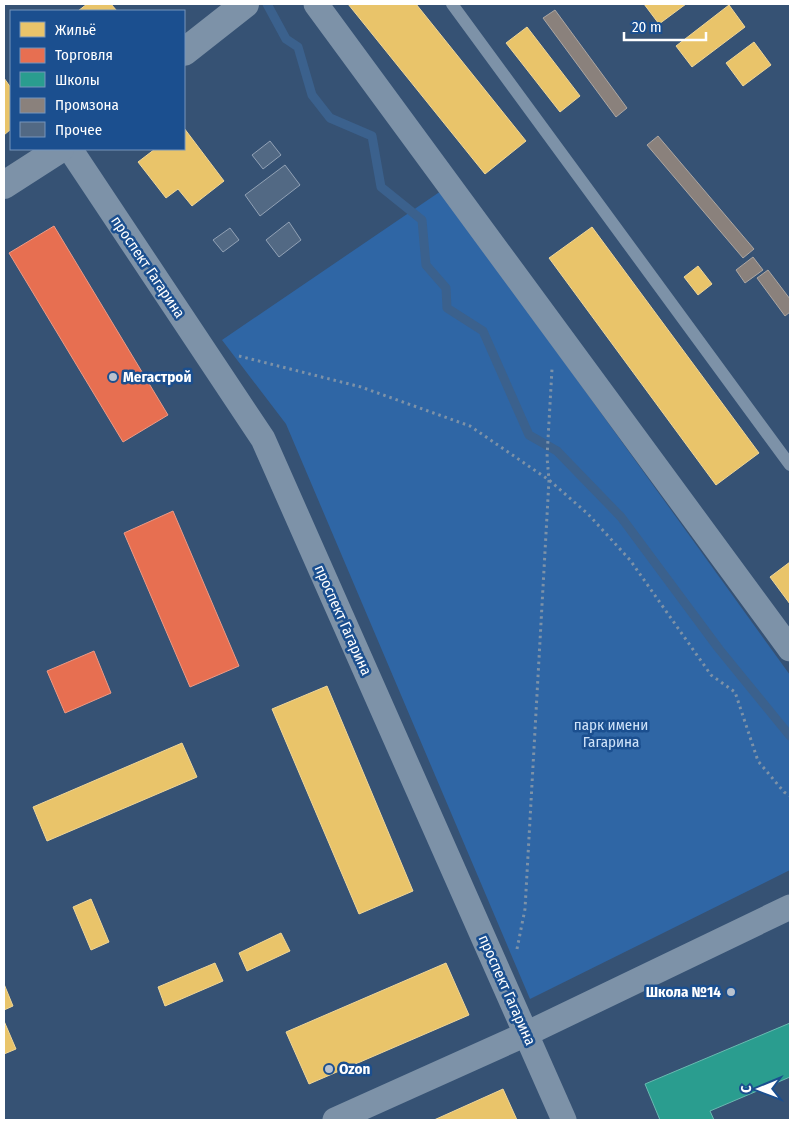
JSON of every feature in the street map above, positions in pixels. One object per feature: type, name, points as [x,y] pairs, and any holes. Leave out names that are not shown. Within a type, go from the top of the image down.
[{"type":"street","points":[[185,51],[245,4]]},
{"type":"street","points":[[316,4],[790,649]]},
{"type":"street","points":[[4,184],[58,150]]},
{"type":"street","name":"проспект Гагарина","points":[[71,150],[263,439],[564,1120]]},
{"type":"street","points":[[335,1120],[526,1034],[790,907]]},
{"type":"lane","points":[[452,4],[790,465]]},
{"type":"path","points":[[509,995],[525,909],[549,480],[547,457],[548,419],[555,329]]},
{"type":"path","points":[[201,346],[361,387],[470,426],[549,480],[588,514],[630,560],[711,675],[735,692],[758,761],[784,792],[790,796]]},
{"type":"green space","name":"парк имени Гагарина","points":[[441,191],[790,675],[790,870],[530,999],[286,424],[222,340]]},
{"type":"building: Жильё","points":[[87,4],[111,4],[116,10],[79,10]]},
{"type":"building: Жильё","points":[[348,4],[416,4],[526,141],[485,174]]},
{"type":"building: Жильё","points":[[644,4],[686,4],[659,24]]},
{"type":"building: Жильё","points":[[729,5],[745,27],[692,67],[676,46]]},
{"type":"building: Жильё","points":[[527,27],[580,96],[560,112],[506,43]]},
{"type":"building: Жильё","points":[[754,42],[771,65],[743,86],[726,63]]},
{"type":"building: Жильё","points":[[4,78],[10,87],[10,130],[4,135]]},
{"type":"building: Жильё","points":[[185,129],[224,181],[192,206],[178,189],[166,198],[138,162],[154,150],[185,150]]},
{"type":"building: Жильё","points":[[592,227],[759,453],[716,485],[549,258]]},
{"type":"building: Жильё","points":[[698,266],[712,284],[698,295],[684,277]]},
{"type":"building: Жильё","points":[[790,562],[790,604],[770,577]]},
{"type":"building: Жильё","points":[[327,686],[413,891],[359,914],[272,709]]},
{"type":"building: Жильё","points":[[182,743],[197,777],[47,841],[33,807]]},
{"type":"building: Жильё","points":[[91,899],[109,942],[91,950],[73,907]]},
{"type":"building: Жильё","points":[[281,933],[290,951],[247,971],[239,953]]},
{"type":"building: Жильё","points":[[215,963],[223,981],[165,1006],[158,987]]},
{"type":"building: Жильё","points":[[446,963],[469,1015],[309,1084],[286,1032]]},
{"type":"building: Жильё","points":[[4,984],[13,1006],[4,1010]]},
{"type":"building: Жильё","points":[[4,1021],[16,1049],[4,1054]]},
{"type":"building: Жильё","points":[[503,1089],[517,1120],[434,1120]]},
{"type":"building: Торговля","points":[[54,226],[168,415],[123,442],[9,253]]},
{"type":"building: Торговля","points":[[173,511],[239,666],[190,687],[124,533]]},
{"type":"building: Торговля","points":[[94,651],[111,693],[65,713],[47,671]]},
{"type":"building: Школы","points":[[790,1023],[790,1077],[710,1111],[714,1120],[660,1120],[645,1084]]},
{"type":"building: Промзона","points":[[555,10],[627,108],[616,117],[543,18]]},
{"type":"building: Промзона","points":[[658,136],[754,249],[743,258],[647,145]]},
{"type":"building: Промзона","points":[[753,257],[763,270],[745,283],[736,270]]},
{"type":"building: Промзона","points":[[768,270],[790,299],[790,312],[785,316],[757,278]]},
{"type":"building: Прочее","points":[[270,141],[281,155],[263,169],[252,155]]},
{"type":"building: Прочее","points":[[285,165],[300,185],[260,216],[245,195]]},
{"type":"building: Прочее","points":[[289,222],[301,240],[279,257],[266,240]]},
{"type":"building: Прочее","points":[[230,228],[239,240],[223,252],[213,240]]},
{"type":"waterway","points":[[267,4],[286,39],[298,47],[312,95],[330,118],[372,136],[381,187],[422,220],[426,265],[446,288],[447,308],[483,331],[529,435],[557,451],[621,517],[719,649],[790,736]]},
{"type":"place","name":"Мегастрой","points":[[113,377]]},
{"type":"place","name":"Школа №14","points":[[731,992]]},
{"type":"place","name":"Ozon","points":[[329,1069]]}]
